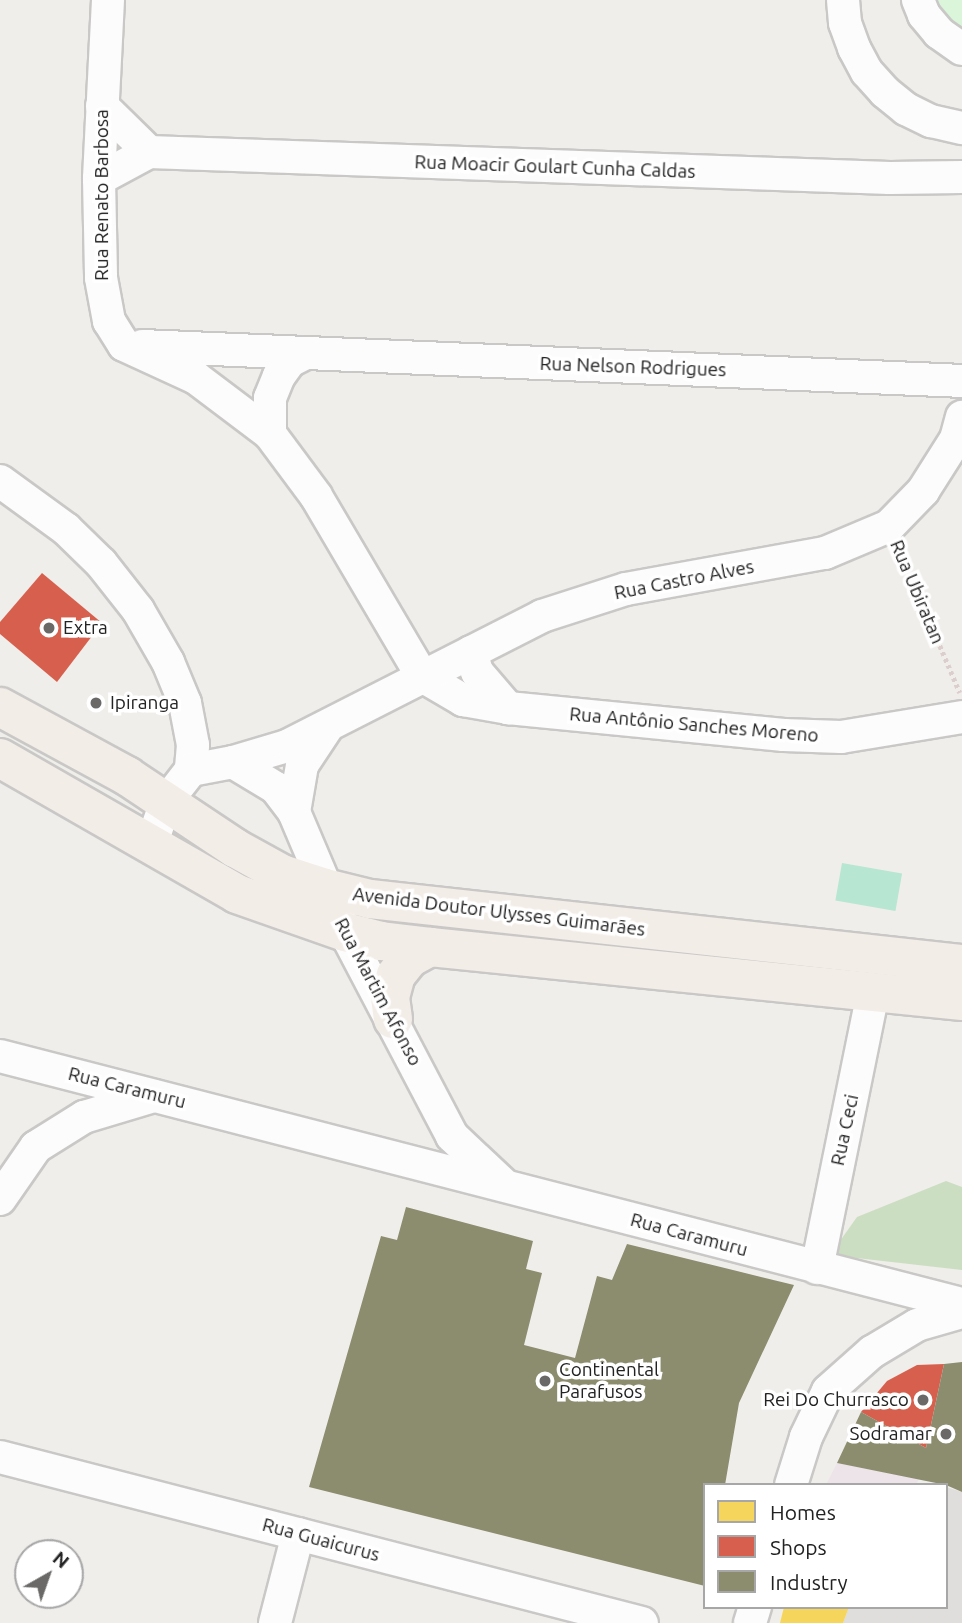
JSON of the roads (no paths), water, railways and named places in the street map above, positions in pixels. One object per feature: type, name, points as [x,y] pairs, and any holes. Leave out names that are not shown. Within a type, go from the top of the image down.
[{"type":"main road","name":"Avenida Doutor Ulysses Guimarães","points":[[0,707],[117,770],[235,848],[282,874],[325,888],[370,899],[962,964]]},
{"type":"main road","name":"Avenida Doutor Ulysses Guimarães","points":[[0,758],[237,894],[345,932],[381,941],[430,947],[962,1002]]},
{"type":"main road","points":[[393,1018],[390,997],[397,975],[410,958],[430,947]]},
{"type":"street","name":"Rua Renato Barbosa","points":[[108,0],[99,180],[103,304],[124,345]]},
{"type":"street","points":[[843,0],[845,23],[853,48],[867,72],[885,93],[906,109],[931,121],[962,128]]},
{"type":"street","points":[[918,0],[925,15],[939,33],[960,51]]},
{"type":"street","points":[[99,180],[149,152],[103,106]]},
{"type":"street","name":"Rua Moacir Goulart Cunha Caldas","points":[[149,152],[890,178],[962,177]]},
{"type":"street","points":[[124,345],[196,378],[270,434],[316,496],[422,677]]},
{"type":"street","name":"Rua Nelson Rodrigues","points":[[124,345],[962,381]]},
{"type":"street","points":[[270,434],[270,398],[279,376],[290,360],[304,354]]},
{"type":"street","name":"Rua Castro Alves","points":[[191,770],[233,762],[287,746],[327,728],[542,616],[626,589],[825,554],[889,526],[923,491],[956,439],[962,417]]},
{"type":"street","points":[[0,481],[66,528],[101,563],[138,610],[168,662],[185,703],[193,745],[191,770],[166,802],[150,845]]},
{"type":"street","points":[[471,652],[477,672],[508,708]]},
{"type":"street","name":"Rua Antônio Sanches Moreno","points":[[422,677],[463,700],[508,708],[784,735],[830,736],[889,730],[962,717]]},
{"type":"street","name":"Rua Castro Alves","points":[[294,812],[302,765],[327,728]]},
{"type":"street","name":"Rua Martim Afonso","points":[[233,762],[276,788],[294,812],[345,932],[393,1018],[453,1136],[507,1188]]},
{"type":"street","name":"Rua Ceci","points":[[817,1268],[873,992]]},
{"type":"street","name":"Rua Caramuru","points":[[0,1056],[962,1304]]},
{"type":"street","points":[[0,1199],[36,1147],[84,1117],[154,1096]]},
{"type":"street","points":[[416,1162],[453,1136]]},
{"type":"street","points":[[792,1483],[806,1437],[828,1391],[872,1352],[917,1325],[962,1312]]},
{"type":"street","name":"Rua Guaicurus","points":[[0,1457],[642,1623]]},
{"type":"street","points":[[275,1623],[298,1534]]},
{"type":"place","name":"Extra","points":[[49,628]]},
{"type":"place","name":"Ipiranga","points":[[96,703]]},
{"type":"place","name":"Continental Parafusos","points":[[545,1381]]},
{"type":"place","name":"Rei Do Churrasco","points":[[923,1400]]},
{"type":"place","name":"Sodramar","points":[[946,1434]]}]
